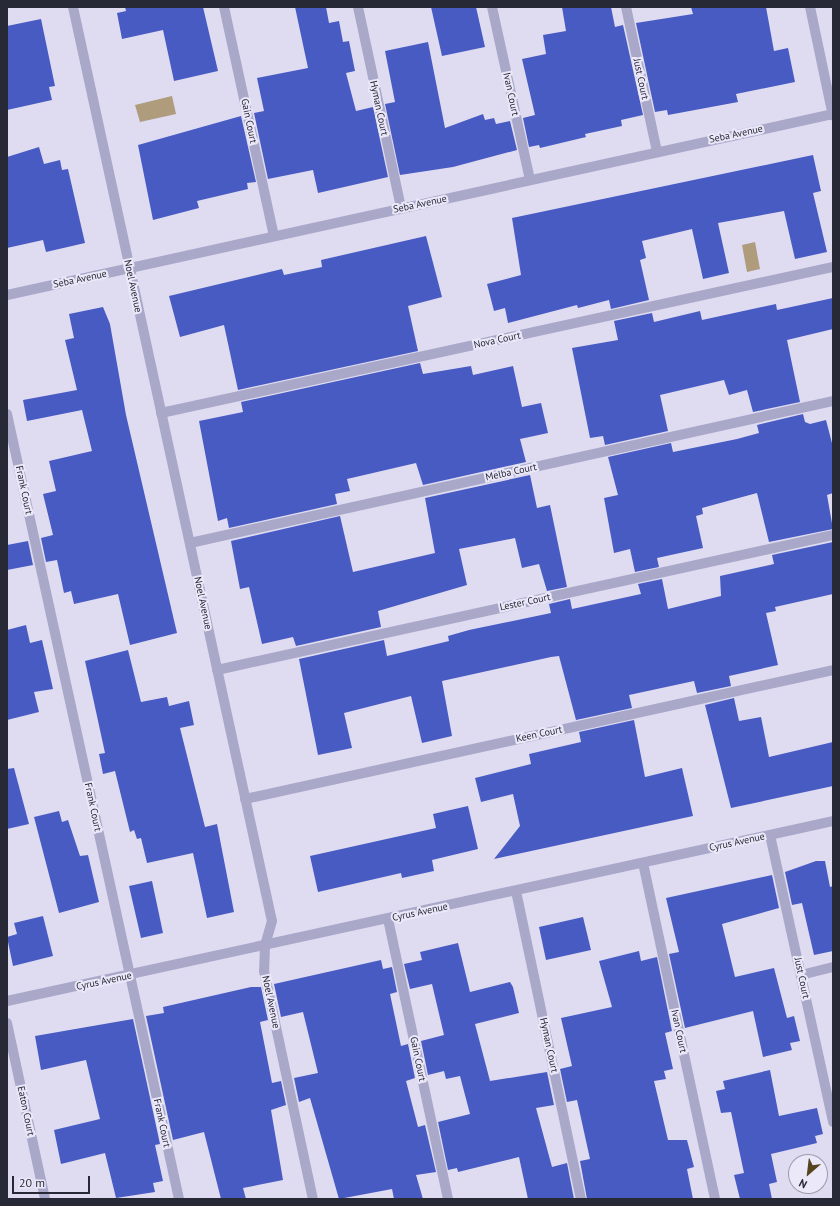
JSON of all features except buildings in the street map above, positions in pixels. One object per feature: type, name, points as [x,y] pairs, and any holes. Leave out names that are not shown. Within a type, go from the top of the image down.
[{"type":"street","name":"Noel Avenue","points":[[72,7],[272,921],[265,946],[264,971],[313,1199]]},
{"type":"street","name":"Gain Court","points":[[224,7],[274,236]]},
{"type":"street","name":"Hyman Court","points":[[358,7],[400,208]]},
{"type":"street","name":"Ivan Court","points":[[492,7],[530,180]]},
{"type":"street","points":[[810,7],[833,115]]},
{"type":"street","name":"Just Court","points":[[630,8],[657,151]]},
{"type":"street","name":"Seba Avenue","points":[[7,295],[657,151],[833,115]]},
{"type":"street","name":"Nova Court","points":[[161,413],[833,267]]},
{"type":"street","name":"Melba Court","points":[[190,543],[833,401]]},
{"type":"street","name":"Frank Court","points":[[7,414],[179,1199]]},
{"type":"street","name":"Lester Court","points":[[217,670],[833,535]]},
{"type":"street","name":"Keen Court","points":[[245,799],[833,670]]},
{"type":"street","name":"Cyrus Avenue","points":[[7,1001],[833,821]]},
{"type":"street","name":"Just Court","points":[[770,835],[830,1097],[833,1122]]},
{"type":"street","name":"Ivan Court","points":[[643,863],[715,1199]]},
{"type":"street","name":"Hyman Court","points":[[516,891],[581,1199]]},
{"type":"street","name":"Gain Court","points":[[388,919],[448,1199]]},
{"type":"street","points":[[801,974],[833,967]]},
{"type":"street","name":"Eaton Court","points":[[7,1023],[45,1199]]},
{"type":"shaded area","points":[[172,96],[176,114],[140,122],[135,105]]},
{"type":"shaded area","points":[[755,242],[760,269],[747,272],[742,245]]}]
